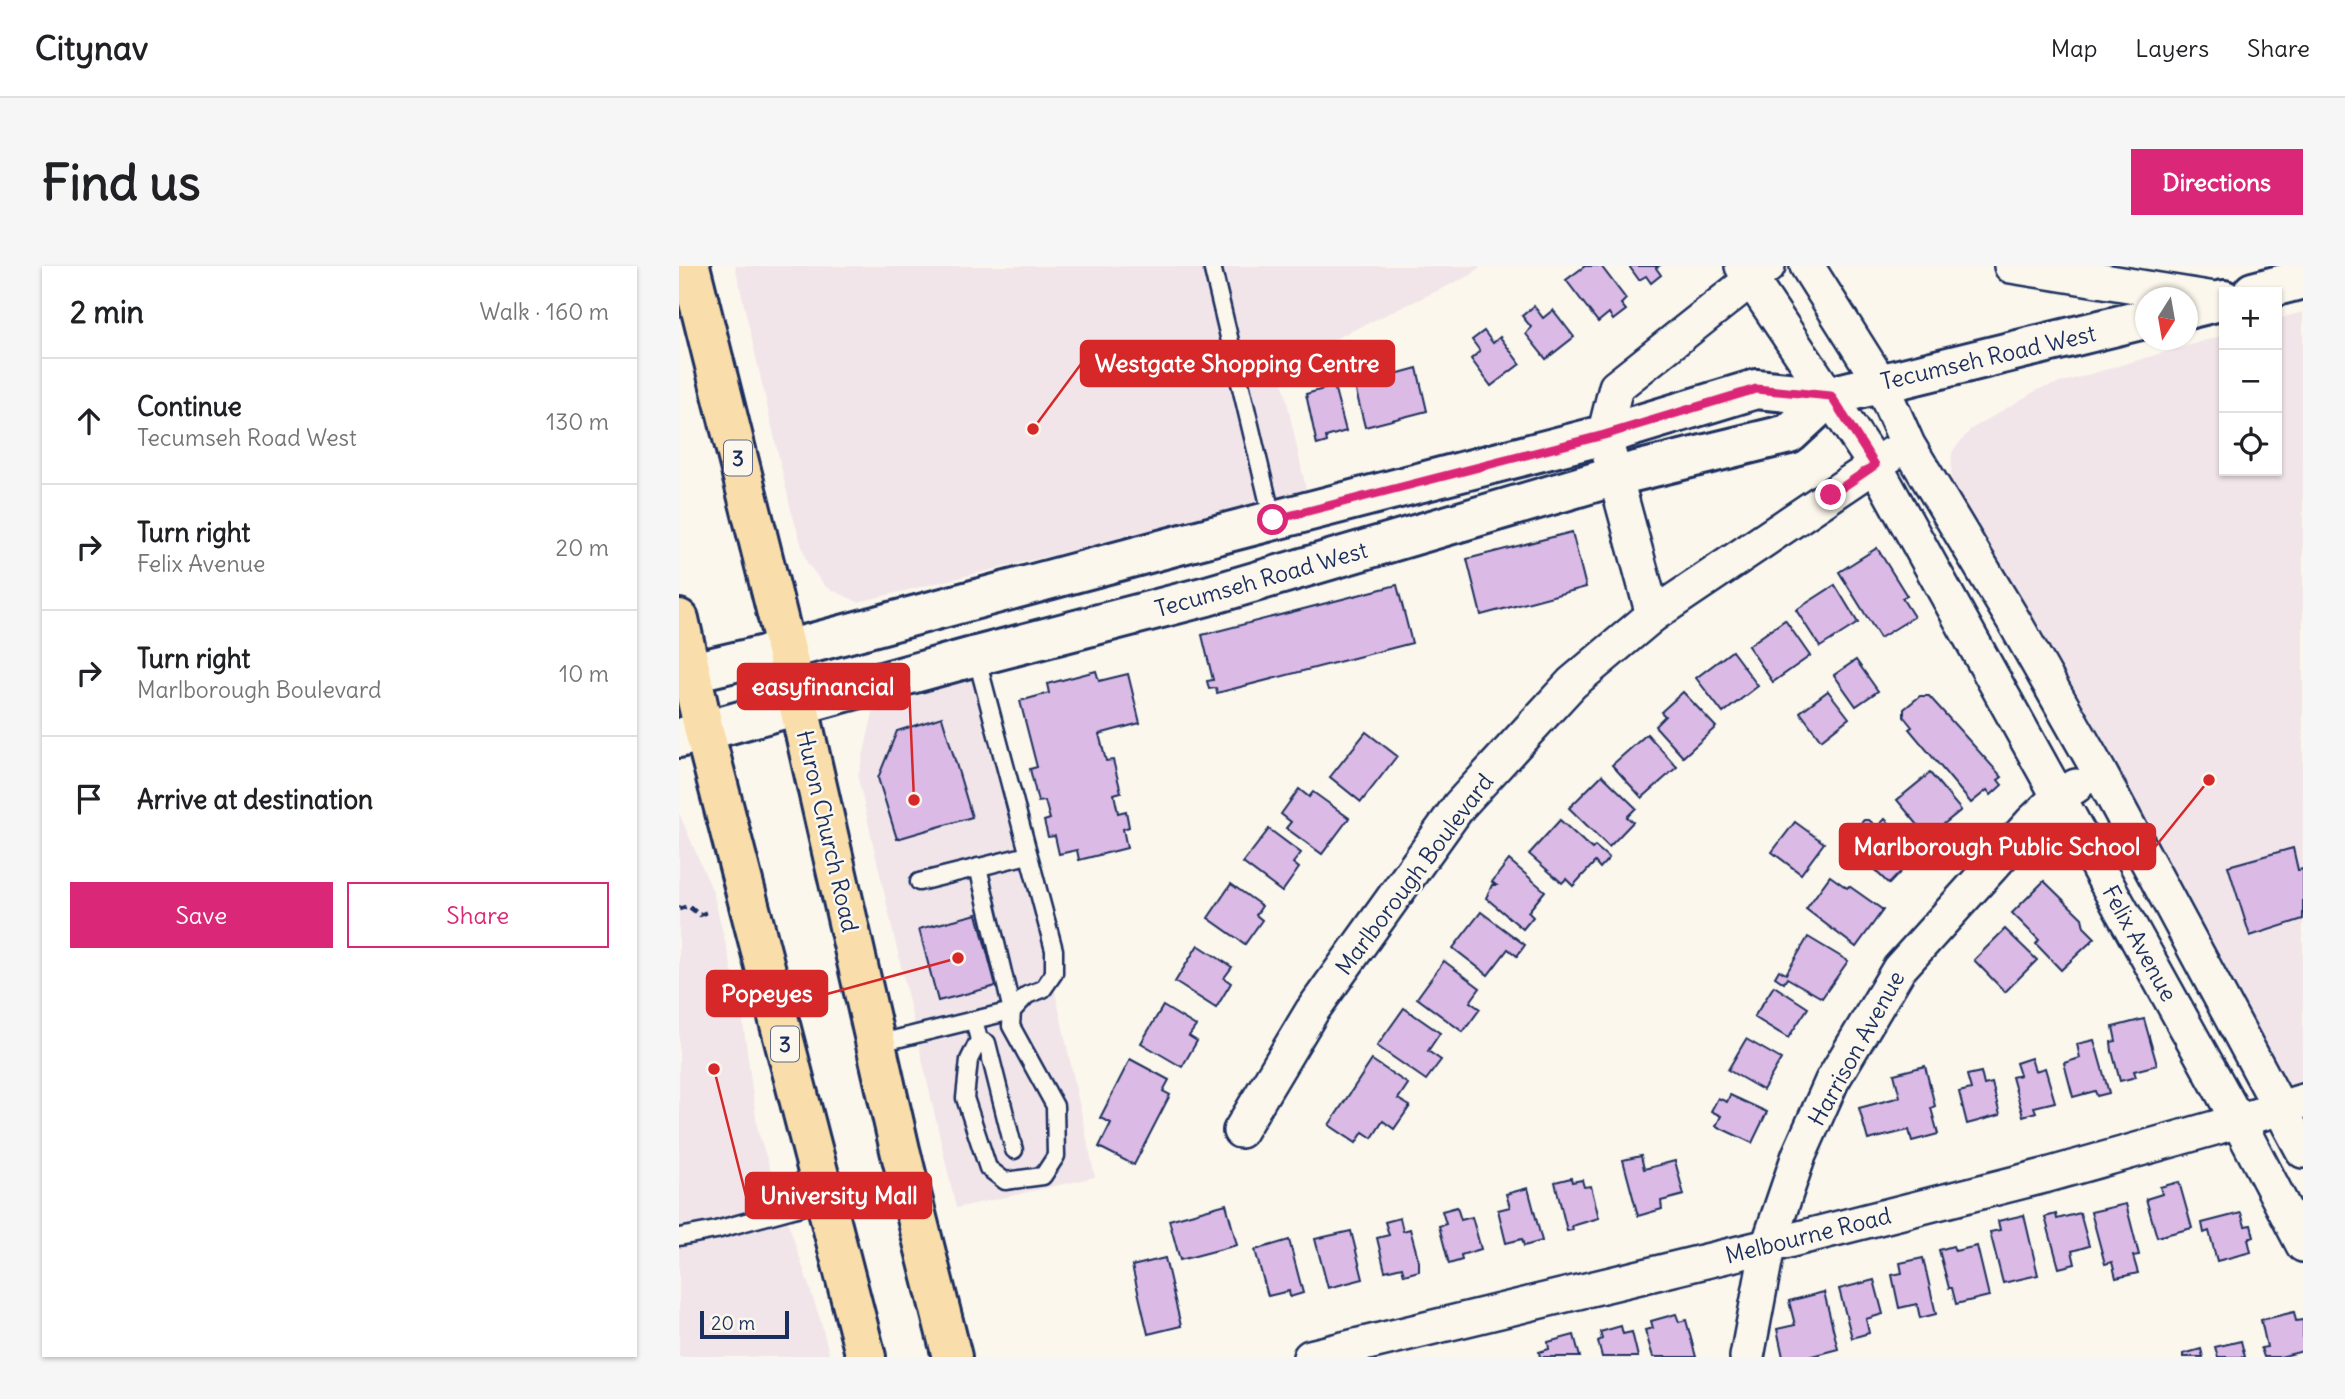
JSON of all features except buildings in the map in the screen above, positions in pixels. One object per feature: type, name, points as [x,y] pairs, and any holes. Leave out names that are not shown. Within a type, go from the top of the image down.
[{"type":"highway","name":"Huron Church Road","points":[[690,266],[786,650],[876,1044],[952,1357]]},
{"type":"highway","name":"3","points":[[679,619],[692,735],[826,1200],[866,1357]]},
{"type":"main road","points":[[2272,287],[2303,279]]},
{"type":"main road","name":"Tecumseh Road West","points":[[685,674],[786,650],[1604,435],[1756,389],[1831,396],[2135,321]]},
{"type":"main road","name":"Tecumseh Road West","points":[[692,735],[976,656],[1207,596],[1616,475],[1789,434],[1831,396]]},
{"type":"street","name":"Felix Avenue","points":[[1807,266],[1880,382],[1908,445],[2015,623],[2290,1105],[2303,1151]]},
{"type":"street","points":[[2011,266],[2219,300]]},
{"type":"street","name":"Felix Avenue","points":[[1754,271],[1875,465],[2238,1121],[2303,1245]]},
{"type":"street","points":[[1653,615],[1604,435],[1616,387],[1754,271]]},
{"type":"street","name":"Marlborough Boulevard","points":[[1240,1131],[1312,1011],[1459,806],[1572,683],[1653,615],[1908,445]]},
{"type":"street","points":[[1974,641],[2015,623]]},
{"type":"street","name":"Harrison Avenue","points":[[1747,1357],[1768,1246],[1799,1155],[1832,1081],[1899,970],[2031,823],[2059,796],[2100,773]]},
{"type":"street","name":"Melbourne Road","points":[[1310,1357],[1768,1246],[2044,1175],[2290,1105]]},
{"type":"lane","points":[[1212,266],[1273,520]]},
{"type":"lane","points":[[876,1044],[1012,1011],[1027,995],[1043,989],[1054,973],[1053,950],[976,656]]},
{"type":"lane","points":[[919,882],[1028,855]]},
{"type":"lane","points":[[974,1020],[979,1040],[969,1060],[965,1098],[988,1168],[1005,1181],[1043,1176],[1056,1156],[1055,1105],[1011,1026],[1012,1011],[978,867]]},
{"type":"lane","points":[[979,1040],[987,1043],[1014,1150]]},
{"type":"lane","points":[[679,1237],[716,1230],[826,1200]]},
{"type":"path","points":[[679,909],[688,906],[700,915],[711,911]]},
{"type":"shaded area","points":[[735,266],[1481,266],[1471,275],[1279,365],[1307,494],[858,602],[826,587],[807,563],[791,510]]},
{"type":"shaded area","points":[[2303,312],[2303,1091],[2277,1077],[1951,482],[1952,452],[1971,429],[2039,389],[2173,350],[2198,350],[2198,343],[2219,336],[2219,476],[2282,476],[2282,318]]},
{"type":"shaded area","points":[[986,669],[1095,1177],[956,1208],[858,778],[873,713]]},
{"type":"shaded area","points":[[679,813],[713,892],[741,1007],[758,1132],[830,1357],[679,1357]]},
{"type":"place","name":"Westgate Shopping Centre","points":[[1033,429]]},
{"type":"place","name":"Marlborough Public School","points":[[2209,780]]},
{"type":"place","name":"easyfinancial","points":[[914,800]]},
{"type":"place","name":"Popeyes","points":[[958,958]]},
{"type":"place","name":"University Mall","points":[[714,1069]]},
{"type":"route","points":[[1273,520],[1604,435],[1756,389],[1831,396],[1875,465],[1831,495]]}]
